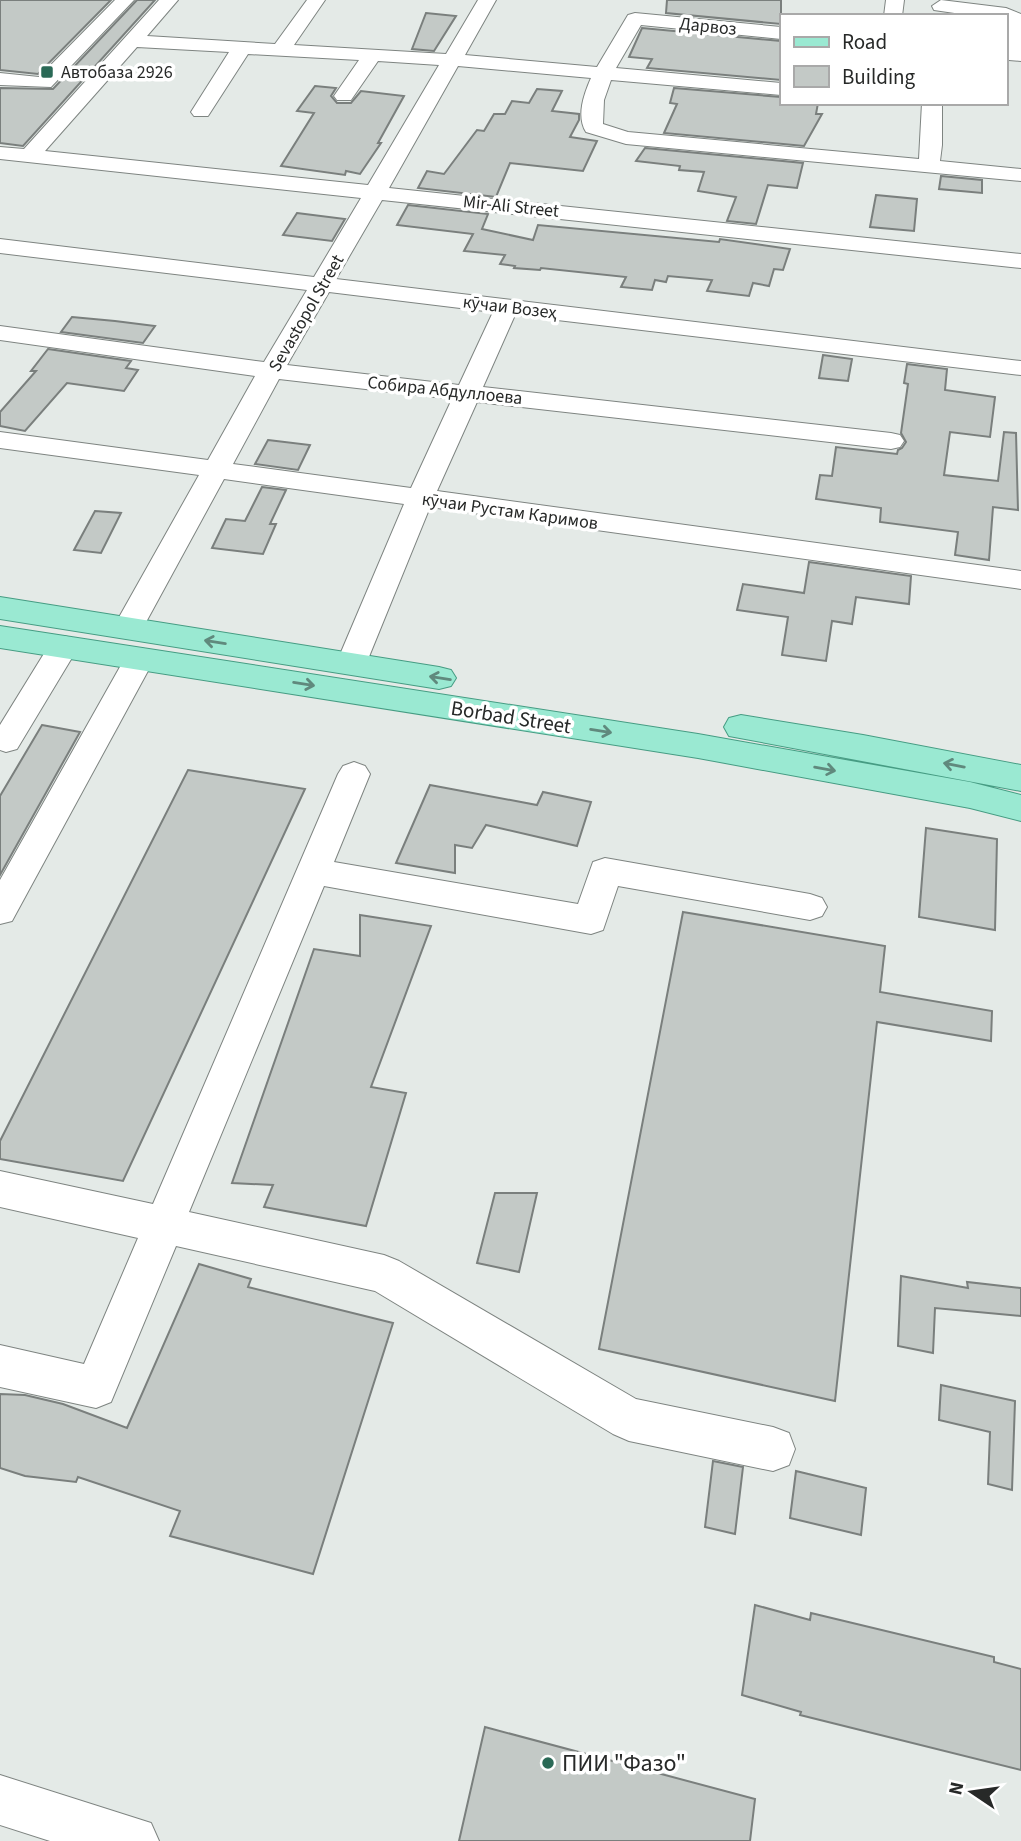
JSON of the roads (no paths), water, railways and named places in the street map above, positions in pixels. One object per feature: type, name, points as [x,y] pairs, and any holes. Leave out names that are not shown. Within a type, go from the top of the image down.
[{"type":"main road","name":"Borbad Street","points":[[0,608],[134,643],[970,795],[1021,808]]},
{"type":"main road","name":"Borbad Street","points":[[0,637],[64,646],[134,643],[351,664],[863,747],[1021,778]]},
{"type":"street","points":[[0,79],[44,83],[125,0]]},
{"type":"street","points":[[29,156],[169,0]]},
{"type":"street","points":[[280,51],[316,0]]},
{"type":"street","name":"Sevastopol Street","points":[[3,898],[134,643],[216,471],[321,284],[378,192],[487,0]]},
{"type":"street","points":[[941,6],[1006,14]]},
{"type":"street","points":[[1007,14],[1014,18],[1017,28],[1014,55]]},
{"type":"street","name":"Дарвоз","points":[[604,73],[635,19],[780,33]]},
{"type":"street","points":[[133,41],[453,60],[780,89]]},
{"type":"street","points":[[201,112],[241,49]]},
{"type":"street","points":[[344,96],[372,56]]},
{"type":"street","points":[[604,73],[590,112],[593,128],[625,138],[1021,175]]},
{"type":"street","points":[[928,166],[932,145],[932,105]]},
{"type":"street","name":"Mir-Ali Street","points":[[0,153],[1021,261]]},
{"type":"street","name":"кӯчаи Возеҳ","points":[[0,246],[1021,368]]},
{"type":"street","points":[[351,664],[420,499],[507,307]]},
{"type":"street","name":"Собира Абдуллоева","points":[[0,333],[271,371],[891,441]]},
{"type":"street","name":"кӯчаи Рустам Каримов","points":[[0,440],[1021,580]]},
{"type":"street","points":[[2,744],[64,646]]},
{"type":"street","points":[[0,1366],[96,1387],[354,774]]},
{"type":"street","points":[[313,871],[591,920],[605,871],[810,907]]},
{"type":"street","points":[[0,1189],[384,1274],[629,1419],[773,1449]]},
{"type":"street","points":[[0,1800],[133,1841]]},
{"type":"place","name":"Автобаза 2926","points":[[47,72]]},
{"type":"place","name":"ПИИ \"Фазо\"","points":[[548,1763]]}]
